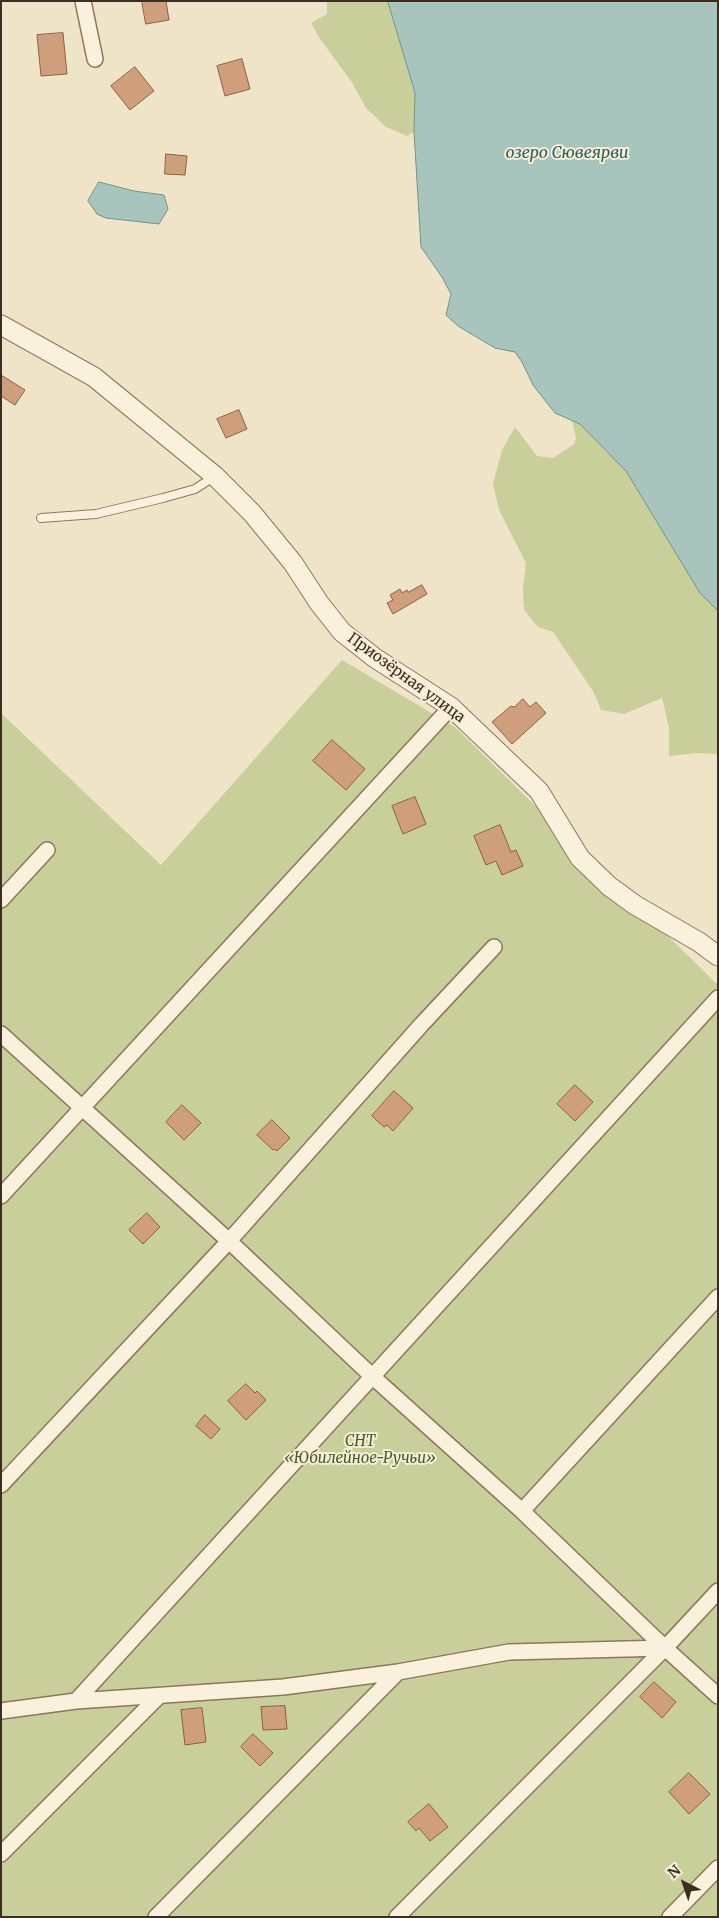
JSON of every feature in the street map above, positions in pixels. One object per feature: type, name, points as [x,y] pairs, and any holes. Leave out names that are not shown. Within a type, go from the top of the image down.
[{"type":"street","points":[[83,1],[94,59]]},
{"type":"street","name":"Приозёрная улица","points":[[1,325],[94,377],[214,476],[252,514],[293,563],[319,603],[342,632],[375,658],[451,707],[539,791],[580,858],[610,886],[635,905],[699,942],[718,956]]},
{"type":"street","points":[[1,1196],[451,707]]},
{"type":"street","points":[[1,900],[47,850]]},
{"type":"street","points":[[1,1485],[228,1241],[422,1024],[494,947]]},
{"type":"street","points":[[76,1701],[374,1377],[718,998]]},
{"type":"street","points":[[1,1034],[522,1511],[718,1696]]},
{"type":"street","points":[[522,1511],[718,1297]]},
{"type":"street","points":[[397,1917],[665,1648],[718,1591]]},
{"type":"street","points":[[1,1711],[76,1701],[158,1697],[283,1687],[398,1672],[509,1652],[665,1648]]},
{"type":"street","points":[[156,1917],[398,1672]]},
{"type":"street","points":[[1,1854],[158,1697]]},
{"type":"street","points":[[670,1917],[718,1868]]},
{"type":"lane","points":[[41,518],[96,514],[162,498],[194,489],[214,476]]},
{"type":"green space","points":[[327,1],[388,1],[415,93],[414,132],[407,136],[386,127],[366,108],[351,81],[320,39],[311,23],[327,14]]},
{"type":"green space","points":[[572,420],[580,424],[626,471],[700,593],[718,611],[718,753],[716,754],[697,753],[669,756],[669,728],[662,698],[624,714],[601,710],[593,691],[553,632],[538,627],[524,610],[523,588],[526,563],[499,510],[493,484],[502,450],[515,427],[537,456],[553,458],[574,444],[576,438]]},
{"type":"green space","name":"СНТ «Юбилейное-Ручьи»","points":[[342,660],[455,727],[718,985],[718,1917],[1,1917],[1,713],[161,865]]},
{"type":"water","name":"озеро Сювеярви","points":[[388,1],[718,1],[718,611],[700,593],[626,471],[580,424],[555,413],[533,385],[515,352],[495,348],[458,326],[446,315],[451,294],[442,277],[421,247],[414,132],[415,93]]},
{"type":"water","points":[[99,182],[134,191],[164,195],[168,209],[159,224],[106,218],[97,214],[88,201]]},
{"type":"building","points":[[142,1],[166,1],[169,20],[146,24]]},
{"type":"building","points":[[63,33],[67,74],[41,76],[37,35]]},
{"type":"building","points":[[242,59],[250,89],[225,96],[217,66]]},
{"type":"building","points":[[135,67],[154,91],[130,110],[111,86]]},
{"type":"building","points":[[166,154],[187,156],[185,175],[165,174]]},
{"type":"building","points":[[1,375],[25,390],[15,405],[1,396]]},
{"type":"building","points":[[239,410],[247,429],[226,438],[217,419]]},
{"type":"building","points":[[422,585],[427,594],[393,614],[387,603],[393,600],[390,595],[400,589],[402,593],[407,590],[408,592]]},
{"type":"building","points":[[523,699],[530,707],[536,702],[546,713],[512,744],[492,722],[511,706],[514,707]]},
{"type":"building","points":[[332,740],[365,769],[346,790],[313,761]]},
{"type":"building","points":[[415,797],[426,824],[403,834],[392,806]]},
{"type":"building","points":[[500,825],[511,852],[516,850],[523,866],[502,875],[496,861],[486,865],[474,836]]},
{"type":"building","points":[[575,1085],[593,1102],[575,1121],[557,1104]]},
{"type":"building","points":[[394,1091],[413,1108],[393,1131],[387,1125],[384,1127],[372,1116]]},
{"type":"building","points":[[182,1105],[201,1123],[184,1140],[166,1122]]},
{"type":"building","points":[[272,1120],[290,1138],[277,1151],[273,1150],[257,1135]]},
{"type":"building","points":[[147,1213],[160,1227],[143,1244],[129,1230]]},
{"type":"building","points":[[246,1384],[266,1400],[246,1420],[228,1401]]},
{"type":"building","points":[[205,1415],[220,1429],[211,1439],[196,1426]]},
{"type":"building","points":[[654,1682],[676,1702],[662,1718],[640,1697]]},
{"type":"building","points":[[285,1706],[287,1729],[263,1730],[261,1707]]},
{"type":"building","points":[[202,1708],[206,1742],[185,1745],[181,1710]]},
{"type":"building","points":[[253,1734],[273,1753],[260,1766],[241,1747]]},
{"type":"building","points":[[689,1773],[710,1794],[689,1814],[669,1792]]},
{"type":"building","points":[[429,1804],[448,1827],[430,1841],[419,1828],[416,1831],[408,1822]]}]
